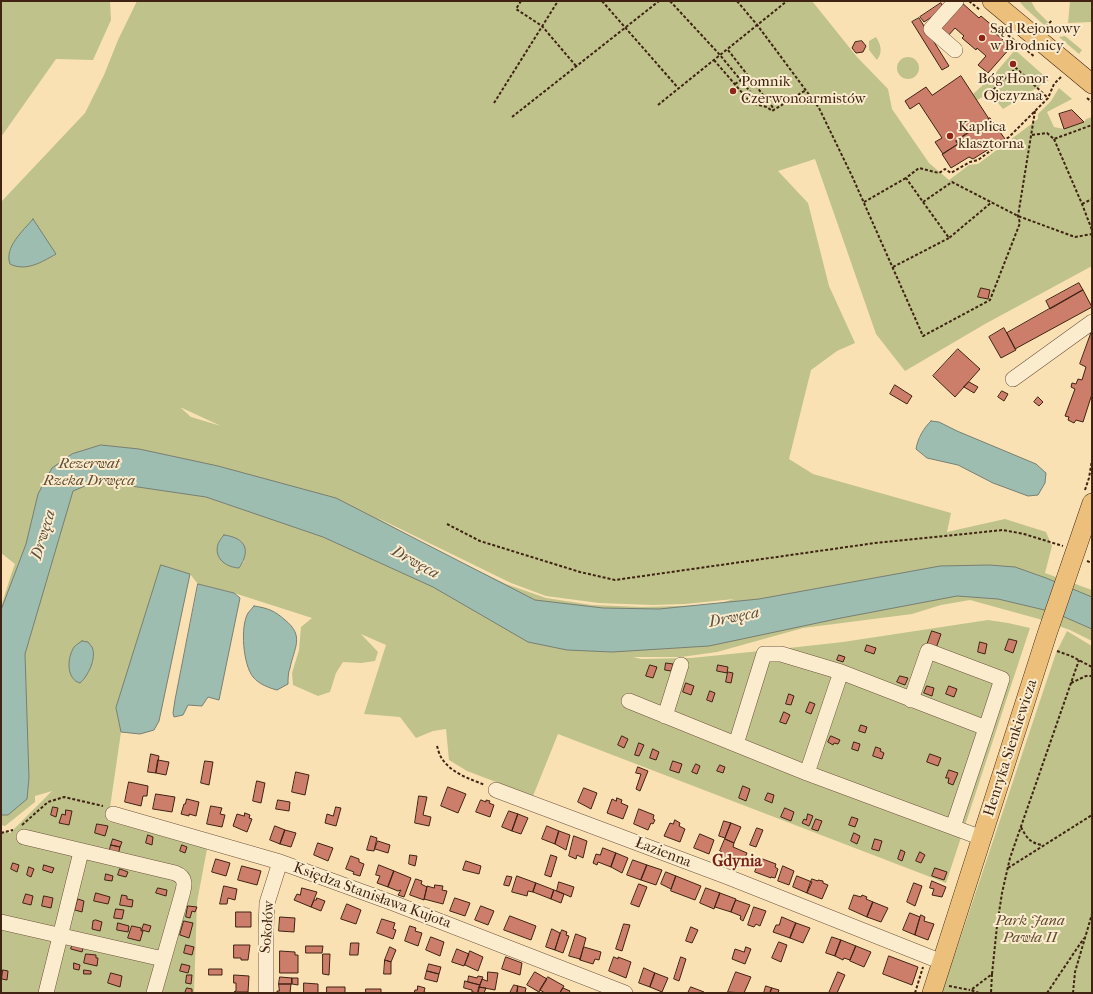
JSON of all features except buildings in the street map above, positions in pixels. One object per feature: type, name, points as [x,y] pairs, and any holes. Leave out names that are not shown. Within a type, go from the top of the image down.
[{"type":"main road","points":[[992,1],[1092,83]]},
{"type":"main road","name":"Henryka Sienkiewicza","points":[[938,989],[942,962],[1047,634],[1077,558],[1092,503]]},
{"type":"street","points":[[955,50],[932,28],[956,1]]},
{"type":"street","points":[[1013,379],[1092,322]]},
{"type":"street","points":[[911,700],[928,651],[1002,679],[953,827]]},
{"type":"street","points":[[736,744],[764,654],[781,654],[841,672],[986,728]]},
{"type":"street","points":[[665,716],[681,665]]},
{"type":"street","points":[[807,773],[841,672]]},
{"type":"street","points":[[629,701],[807,773],[982,838]]},
{"type":"street","name":"Łazienna","points":[[496,790],[728,877],[942,962]]},
{"type":"street","name":"Księdza Stanisława Kujota","points":[[111,811],[280,862],[393,903],[625,993]]},
{"type":"street","points":[[20,831],[81,852],[181,875],[184,879],[184,885],[162,959],[154,993]]},
{"type":"street","points":[[46,993],[81,852]]},
{"type":"street","name":"Sokołów","points":[[266,993],[267,902],[280,862]]},
{"type":"street","points":[[1,922],[162,959]]},
{"type":"path","points":[[521,1],[516,9],[542,26],[576,66]]},
{"type":"path","points":[[494,103],[558,1]]},
{"type":"path","points":[[602,1],[679,89]]},
{"type":"path","points":[[512,116],[659,1]]},
{"type":"path","points":[[670,1],[720,55],[762,106]]},
{"type":"path","points":[[737,1],[758,26],[819,108],[864,202],[923,336],[990,300],[1020,223],[1018,216],[1035,111]]},
{"type":"path","points":[[658,106],[787,1]]},
{"type":"path","points":[[1045,28],[1052,20]]},
{"type":"path","points":[[728,50],[774,109]]},
{"type":"path","points":[[714,60],[751,103],[767,107],[772,111],[806,90]]},
{"type":"path","points":[[990,93],[1016,68],[1048,98]]},
{"type":"path","points":[[864,202],[906,178],[919,168],[939,173],[945,169],[951,173],[970,162],[978,160],[1009,137],[1048,98],[1054,84],[1060,77]]},
{"type":"path","points":[[743,83],[750,78]]},
{"type":"path","points":[[735,84],[741,80]]},
{"type":"path","points":[[740,91],[746,86]]},
{"type":"path","points":[[1054,139],[1092,125]]},
{"type":"path","points":[[1032,135],[1047,133],[1054,139],[1092,230]]},
{"type":"path","points":[[906,178],[949,238]]},
{"type":"path","points":[[923,202],[952,182],[1018,216],[1075,238],[1092,234]]},
{"type":"path","points":[[1082,204],[1092,199]]},
{"type":"path","points":[[893,267],[949,238],[992,202]]},
{"type":"path","points":[[447,524],[480,541],[580,572],[616,580],[875,543],[1002,530],[1024,534],[1063,546],[1077,558],[1092,562]]},
{"type":"path","points":[[1057,650],[1092,667]]},
{"type":"path","points":[[991,993],[996,926],[1008,868],[1079,660]]},
{"type":"path","points":[[1072,683],[1086,676],[1092,676]]},
{"type":"path","points":[[437,746],[440,757],[449,767],[462,776],[496,790]]},
{"type":"path","points":[[1,833],[20,831],[48,802],[64,796],[111,811]]},
{"type":"path","points":[[1008,868],[1092,816]]},
{"type":"path","points":[[1021,827],[1027,839],[1036,844],[1043,845]]},
{"type":"path","points":[[1074,993],[1075,972],[1092,914]]},
{"type":"path","points":[[1047,993],[1086,935]]},
{"type":"path","points":[[971,990],[992,974]]},
{"type":"path","points":[[938,989],[971,990],[979,993]]},
{"type":"green space","points":[[1,1],[110,1],[111,20],[93,60],[56,59],[1,137]]},
{"type":"green space","points":[[137,1],[812,1],[857,57],[888,89],[892,109],[929,163],[949,180],[969,165],[978,164],[1038,119],[1038,114],[1051,101],[1059,88],[1072,99],[1047,112],[1054,127],[1064,129],[1084,122],[1086,119],[1092,117],[1092,266],[985,324],[905,371],[876,334],[815,159],[778,171],[808,203],[829,286],[855,343],[837,351],[811,370],[789,459],[813,474],[951,513],[947,532],[1005,519],[1046,532],[1052,546],[1045,573],[1092,590],[1092,641],[1070,630],[1039,619],[970,600],[941,605],[912,614],[803,628],[717,652],[681,657],[633,657],[641,659],[691,658],[780,649],[843,642],[988,620],[1030,628],[946,883],[558,734],[533,796],[467,771],[449,760],[446,729],[433,731],[416,738],[400,717],[364,714],[386,645],[361,634],[378,652],[375,661],[361,663],[343,662],[336,673],[330,692],[318,696],[293,685],[292,673],[299,650],[301,627],[312,618],[234,593],[198,584],[190,574],[116,708],[121,732],[108,821],[207,849],[197,902],[194,993],[1,993],[1,831],[10,833],[52,791],[35,796],[35,802],[5,826],[1,825],[1,607],[15,564],[1,553],[1,202],[85,113],[104,75],[118,40]],"holes":[[[182,408],[221,426],[191,417]],[[376,517],[511,583],[546,596],[599,603],[653,605],[685,604],[734,599],[714,605],[642,607],[592,605],[546,598],[506,584],[433,549]],[[224,535],[244,561],[239,568],[232,567],[218,545],[220,539]]]},
{"type":"green space","points":[[1019,1],[1031,1],[1036,10],[1048,22],[1044,25]]},
{"type":"green space","points":[[1070,1],[1092,1],[1092,22],[1068,23]]},
{"type":"green space","points":[[1065,36],[1082,50],[1079,54],[1059,37]]},
{"type":"green space","points":[[876,37],[881,48],[877,60],[869,50],[869,41]]},
{"type":"green space","points":[[1015,50],[1049,80],[1003,109],[990,93],[977,100],[973,94],[992,77]]},
{"type":"green space","points":[[904,57],[912,57],[919,64],[919,72],[912,79],[904,79],[897,72],[897,64]]},
{"type":"green space","name":"Park Jana Pawła II","points":[[1067,631],[1092,646],[1092,993],[942,993],[1056,653]]},
{"type":"water","points":[[33,219],[56,254],[34,265],[22,267],[10,264],[9,258],[12,245]]},
{"type":"water","points":[[931,421],[939,422],[1036,464],[1046,473],[1045,483],[1038,495],[1028,496],[993,483],[958,465],[927,458],[916,449],[921,434]]},
{"type":"water","name":"Rezerwat Rzeka Drwęca","points":[[101,445],[139,449],[218,466],[336,498],[535,600],[603,608],[659,609],[759,599],[940,566],[989,565],[1015,567],[1092,597],[1092,629],[1053,612],[998,599],[957,596],[841,618],[709,646],[612,652],[567,650],[528,642],[433,587],[323,537],[206,497],[97,481],[73,491],[25,654],[29,778],[27,799],[8,815],[1,815],[1,610],[26,544],[38,494],[52,468],[72,454]]},
{"type":"water","points":[[224,535],[237,539],[242,542],[244,546],[245,556],[239,568],[227,565],[219,557],[217,546]]},
{"type":"water","points":[[161,565],[190,574],[159,721],[154,730],[140,734],[121,732],[116,708]]},
{"type":"water","points":[[198,584],[234,593],[240,598],[219,700],[208,697],[202,706],[188,705],[183,715],[174,717],[173,713],[175,700]]},
{"type":"water","points":[[254,606],[271,610],[278,614],[295,631],[296,642],[289,672],[288,684],[277,690],[258,682],[253,677],[247,663],[243,636],[244,627],[248,613]]},
{"type":"water","points":[[82,641],[88,642],[92,646],[93,661],[89,671],[80,683],[75,681],[72,677],[69,662],[74,647]]},
{"type":"place","name":"Sąd Rejonowy w Brodnicy","points":[[982,38]]},
{"type":"place","name":"Bóg Honor Ojczyzna","points":[[1013,64]]},
{"type":"place","name":"Pomnik Czerwonoarmistów","points":[[733,91]]},
{"type":"place","name":"Kaplica klasztorna","points":[[950,136]]},
{"type":"district","name":"Gdynia","points":[[737,862]]},
{"type":"water label","name":"Drwęca","points":[[44,535]]},
{"type":"water label","name":"Drwęca","points":[[415,563]]},
{"type":"water label","name":"Drwęca","points":[[734,618]]}]
